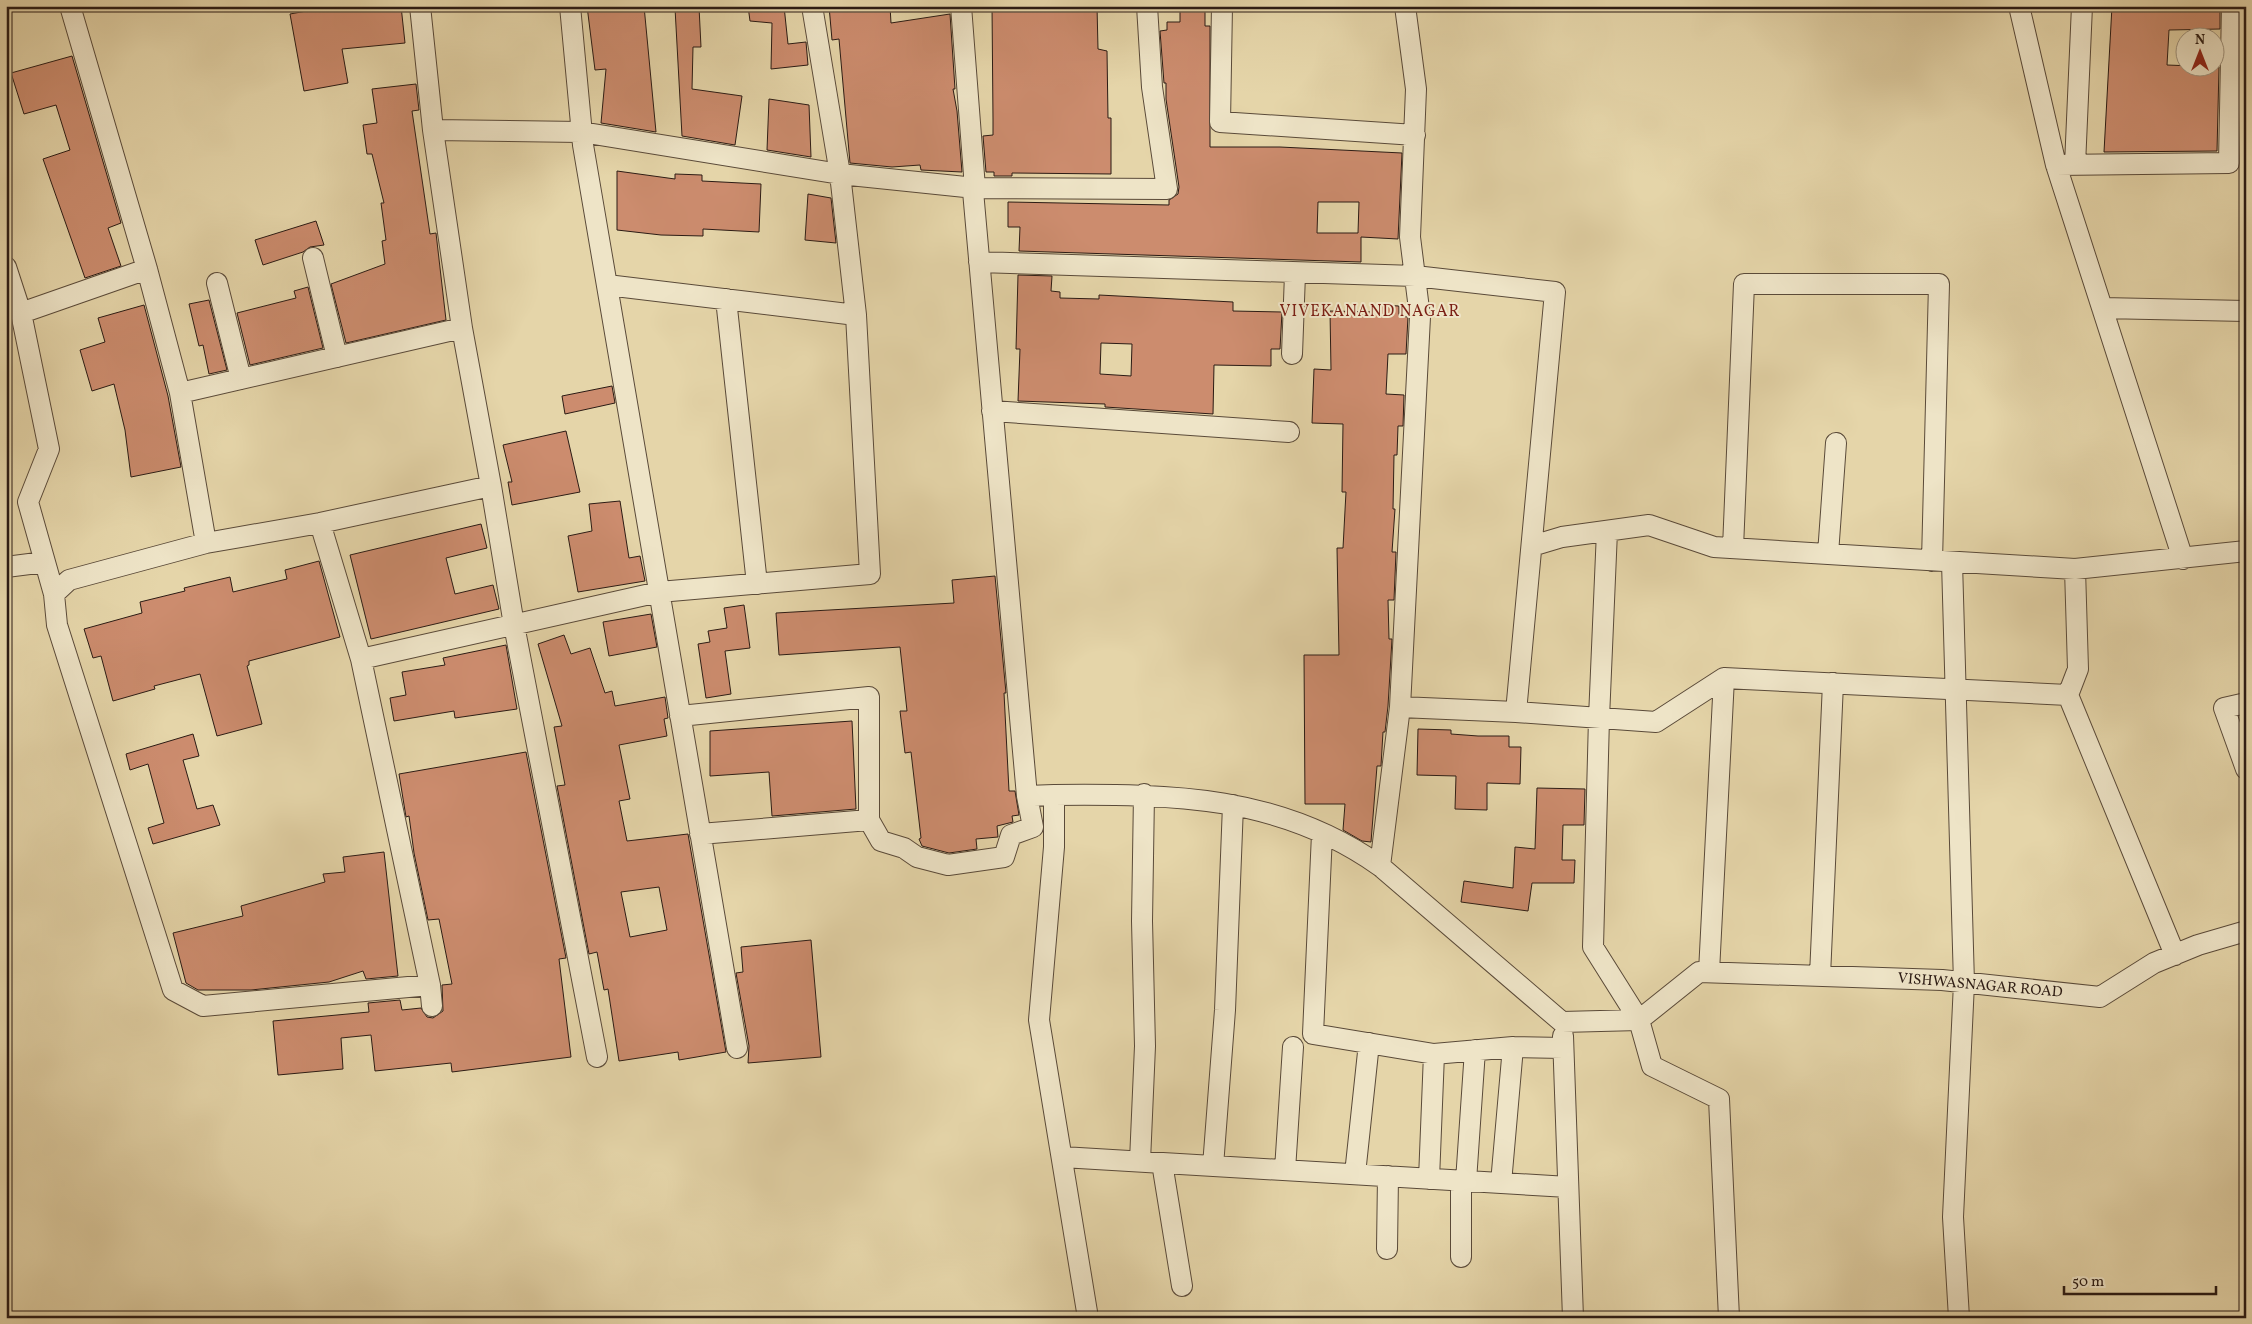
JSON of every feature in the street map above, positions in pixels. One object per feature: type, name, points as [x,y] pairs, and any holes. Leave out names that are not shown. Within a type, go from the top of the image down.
[{"type":"street","points":[[70,6],[147,269],[180,393],[206,543]]},
{"type":"street","points":[[420,6],[433,130],[462,328],[514,625],[597,1057]]},
{"type":"street","points":[[570,6],[581,132],[737,1048]]},
{"type":"street","points":[[361,659],[659,592],[870,574],[856,315],[840,174],[812,6]]},
{"type":"street","points":[[680,716],[869,697],[869,820],[880,841],[904,848],[916,858],[948,865],[1004,858],[1011,835],[1033,827],[1027,796],[992,411],[979,262],[961,6]]},
{"type":"street","points":[[433,130],[581,132],[840,174],[974,188],[1167,189],[1152,87],[1147,6]]},
{"type":"street","points":[[1222,6],[1220,122],[1415,135]]},
{"type":"street","points":[[1380,866],[1400,707],[1420,317],[1410,237],[1416,90],[1405,6]]},
{"type":"street","points":[[2018,6],[2066,165],[2102,308],[2183,559]]},
{"type":"street","points":[[2066,165],[2082,6]]},
{"type":"street","points":[[2066,165],[2237,163],[2232,6]]},
{"type":"street","points":[[313,258],[337,357]]},
{"type":"street","points":[[979,262],[1295,274],[1416,276],[1555,292],[1516,712]]},
{"type":"street","points":[[6,267],[21,313],[49,449],[28,502],[54,594],[57,625],[173,990],[203,1006],[430,985]]},
{"type":"street","points":[[21,313],[147,269]]},
{"type":"street","points":[[1292,354],[1295,274]]},
{"type":"street","points":[[217,283],[241,379]]},
{"type":"street","points":[[1733,548],[1744,284],[1939,284],[1942,561],[1956,689],[1964,983],[1953,1217],[1959,1318]]},
{"type":"street","points":[[607,285],[856,315]]},
{"type":"street","points":[[726,299],[757,584]]},
{"type":"street","points":[[2102,308],[2246,311]]},
{"type":"street","points":[[180,393],[462,328]]},
{"type":"street","points":[[992,411],[1289,432]]},
{"type":"street","points":[[1828,554],[1836,443]]},
{"type":"street","points":[[54,594],[70,580],[206,543],[320,523],[491,486]]},
{"type":"street","points":[[320,523],[361,659],[430,985],[432,1006]]},
{"type":"street","points":[[1532,546],[1562,537],[1649,525],[1714,547],[2075,569],[2246,551]]},
{"type":"street","points":[[1607,531],[1599,718],[1593,947],[1639,1020],[1652,1066],[1719,1099],[1730,1318]]},
{"type":"street","points":[[6,567],[45,562]]},
{"type":"street","points":[[2075,569],[2078,669],[2068,695],[2175,954]]},
{"type":"street","points":[[1400,707],[1516,712],[1656,722],[1724,678],[2068,695]]},
{"type":"street","points":[[1027,796],[1144,794],[1233,805],[1270,812],[1352,846],[1380,866],[1562,1022],[1639,1020],[1704,972],[1724,678]]},
{"type":"street","points":[[1820,976],[1833,683]]},
{"type":"street","points":[[2246,703],[2224,708],[2246,769]]},
{"type":"street","points":[[1140,1162],[1145,1046],[1142,921],[1144,794]]},
{"type":"street","points":[[1054,795],[1054,847],[1039,1020],[1088,1318]]},
{"type":"street","points":[[1213,1166],[1225,1010],[1233,805]]},
{"type":"street","points":[[700,834],[869,820]]},
{"type":"street","points":[[1322,834],[1313,1034],[1434,1054],[1513,1047],[1563,1048]]},
{"type":"street","name":"VISHWASNAGAR ROAD","points":[[1704,972],[1964,983],[2100,997],[2154,963],[2198,945],[2246,931]]},
{"type":"street","points":[[1562,1022],[1573,1318]]},
{"type":"street","points":[[1355,1174],[1369,1043]]},
{"type":"street","points":[[1285,1170],[1293,1047]]},
{"type":"street","points":[[1502,1183],[1513,1047]]},
{"type":"street","points":[[1461,1257],[1464,1181],[1475,1050]]},
{"type":"street","points":[[1428,1179],[1434,1054]]},
{"type":"street","points":[[1062,1157],[1568,1187]]},
{"type":"street","points":[[1162,1163],[1182,1286]]},
{"type":"street","points":[[1387,1249],[1388,1176]]},
{"type":"building","points":[[334,6],[401,6],[405,43],[342,49],[348,83],[304,91],[290,14]]},
{"type":"building","points":[[587,6],[644,6],[656,132],[601,123],[606,69],[595,70]]},
{"type":"building","points":[[748,6],[784,6],[788,44],[806,42],[808,65],[771,69],[772,23],[750,21]]},
{"type":"building","points":[[829,6],[890,6],[891,23],[950,14],[955,89],[953,89],[957,111],[962,172],[921,170],[920,165],[892,167],[850,163],[839,39],[832,40]]},
{"type":"building","points":[[992,6],[1097,6],[1098,49],[1107,51],[1108,118],[1111,118],[1111,174],[1012,173],[1012,176],[994,176],[994,172],[986,172],[983,136],[993,135]]},
{"type":"building","points":[[2112,6],[2220,6],[2220,28],[2174,28],[2174,30],[2169,30],[2167,65],[2174,65],[2174,78],[2219,78],[2217,151],[2104,152]]},
{"type":"building","points":[[699,7],[701,47],[693,47],[692,89],[742,96],[735,145],[682,136],[675,8]]},
{"type":"building","points":[[1205,9],[1205,26],[1210,26],[1210,147],[1280,147],[1402,153],[1398,239],[1361,237],[1361,262],[1019,251],[1020,227],[1008,227],[1008,202],[1169,205],[1169,200],[1178,194],[1179,187],[1166,99],[1166,83],[1164,83],[1160,31],[1167,30],[1167,22],[1180,22],[1180,10]],"holes":[[[1318,202],[1359,202],[1358,233],[1317,233]]]},
{"type":"building","points":[[72,56],[121,223],[108,228],[121,266],[85,278],[43,159],[70,150],[56,105],[24,114],[11,73]]},
{"type":"building","points":[[416,84],[419,110],[412,111],[430,234],[436,233],[446,320],[346,343],[331,284],[385,264],[382,241],[386,240],[381,203],[384,203],[372,154],[367,154],[363,125],[377,123],[372,89]]},
{"type":"building","points":[[769,99],[809,105],[811,157],[767,150]]},
{"type":"building","points":[[617,171],[675,179],[675,174],[702,175],[702,181],[761,184],[759,232],[703,229],[703,236],[661,235],[617,230]]},
{"type":"building","points":[[808,194],[831,198],[836,243],[805,240]]},
{"type":"building","points":[[316,221],[324,245],[310,247],[303,252],[263,265],[255,240]]},
{"type":"building","points":[[1018,275],[1052,276],[1051,291],[1060,292],[1060,298],[1099,299],[1099,295],[1233,302],[1233,311],[1282,312],[1280,349],[1271,349],[1271,366],[1214,365],[1213,414],[1105,407],[1105,404],[1018,401],[1020,349],[1016,349]],"holes":[[[1101,343],[1132,344],[1131,376],[1100,374]]]},
{"type":"building","points":[[308,287],[323,348],[250,365],[237,313],[296,298],[294,291]]},
{"type":"building","points":[[209,300],[227,370],[209,374],[203,345],[199,346],[189,304]]},
{"type":"building","points":[[144,305],[168,396],[181,467],[131,477],[125,430],[114,384],[92,391],[80,350],[105,342],[98,318]]},
{"type":"building","points":[[1379,305],[1399,306],[1399,316],[1408,317],[1406,354],[1388,354],[1386,394],[1404,395],[1403,426],[1398,426],[1397,455],[1394,455],[1393,509],[1395,509],[1392,552],[1396,552],[1394,600],[1388,600],[1389,639],[1392,639],[1388,706],[1385,732],[1383,732],[1381,766],[1377,766],[1371,842],[1362,841],[1343,830],[1345,804],[1305,804],[1304,655],[1339,655],[1337,548],[1343,548],[1346,492],[1342,492],[1343,424],[1312,423],[1314,369],[1331,370],[1330,311],[1379,312]]},
{"type":"building","points":[[612,386],[615,403],[565,414],[562,396]]},
{"type":"building","points":[[566,431],[580,492],[512,505],[508,482],[512,482],[503,445]]},
{"type":"building","points":[[620,501],[629,558],[640,556],[645,581],[578,592],[568,536],[592,531],[589,504]]},
{"type":"building","points":[[481,524],[487,548],[446,558],[455,594],[493,585],[499,609],[371,639],[350,555]]},
{"type":"building","points":[[319,561],[340,637],[249,661],[247,666],[262,724],[217,736],[200,674],[154,686],[155,689],[113,701],[101,656],[93,658],[84,629],[142,613],[140,602],[185,591],[184,588],[230,577],[233,592],[287,579],[285,570]]},
{"type":"building","points":[[995,576],[1006,693],[1004,693],[1009,791],[1015,791],[1019,815],[1012,816],[1013,822],[997,826],[998,837],[976,839],[977,849],[949,853],[922,846],[919,839],[921,838],[911,752],[905,753],[900,711],[907,711],[900,647],[779,655],[776,613],[954,603],[952,580]]},
{"type":"building","points":[[744,605],[750,648],[725,651],[731,694],[706,698],[698,644],[710,642],[708,631],[727,628],[724,608]]},
{"type":"building","points":[[651,614],[657,647],[609,656],[603,622]]},
{"type":"building","points":[[564,635],[571,654],[590,648],[605,693],[612,691],[615,706],[665,697],[668,718],[664,719],[667,736],[619,745],[630,799],[619,801],[627,841],[688,834],[726,1052],[679,1060],[678,1052],[619,1061],[608,989],[604,990],[597,952],[589,954],[557,786],[565,785],[554,727],[562,726],[538,644]],"holes":[[[659,887],[667,930],[630,937],[621,892]]]},
{"type":"building","points":[[506,645],[517,709],[455,718],[454,711],[394,721],[390,698],[406,695],[402,672],[445,665],[443,658]]},
{"type":"building","points":[[852,721],[856,809],[772,816],[769,772],[710,776],[710,731]]},
{"type":"building","points":[[1418,729],[1451,730],[1451,734],[1509,736],[1509,747],[1521,747],[1520,784],[1487,783],[1487,810],[1455,809],[1456,776],[1417,775]]},
{"type":"building","points":[[193,734],[199,756],[183,760],[197,809],[213,805],[220,825],[153,844],[148,828],[164,823],[148,764],[130,770],[126,754]]},
{"type":"building","points":[[526,752],[566,958],[559,959],[571,1057],[452,1072],[451,1063],[375,1071],[371,1035],[341,1038],[343,1069],[278,1075],[273,1021],[369,1012],[368,1003],[400,1000],[402,1010],[421,1008],[427,1017],[433,1018],[443,1011],[442,985],[452,984],[439,919],[428,920],[414,853],[409,816],[406,817],[399,774]]},
{"type":"building","points":[[1537,788],[1585,789],[1584,825],[1563,825],[1562,860],[1575,860],[1574,883],[1532,883],[1528,911],[1461,902],[1464,881],[1513,888],[1515,847],[1535,849]]},
{"type":"building","points":[[384,852],[398,976],[366,979],[363,971],[329,982],[251,990],[198,990],[186,983],[173,933],[243,916],[241,906],[325,882],[323,874],[345,872],[343,857]]},
{"type":"building","points":[[811,940],[821,1057],[748,1063],[749,1046],[736,973],[743,972],[741,947]]},
{"type":"district","name":"VIVEKANAND NAGAR","points":[[1370,312]]}]
